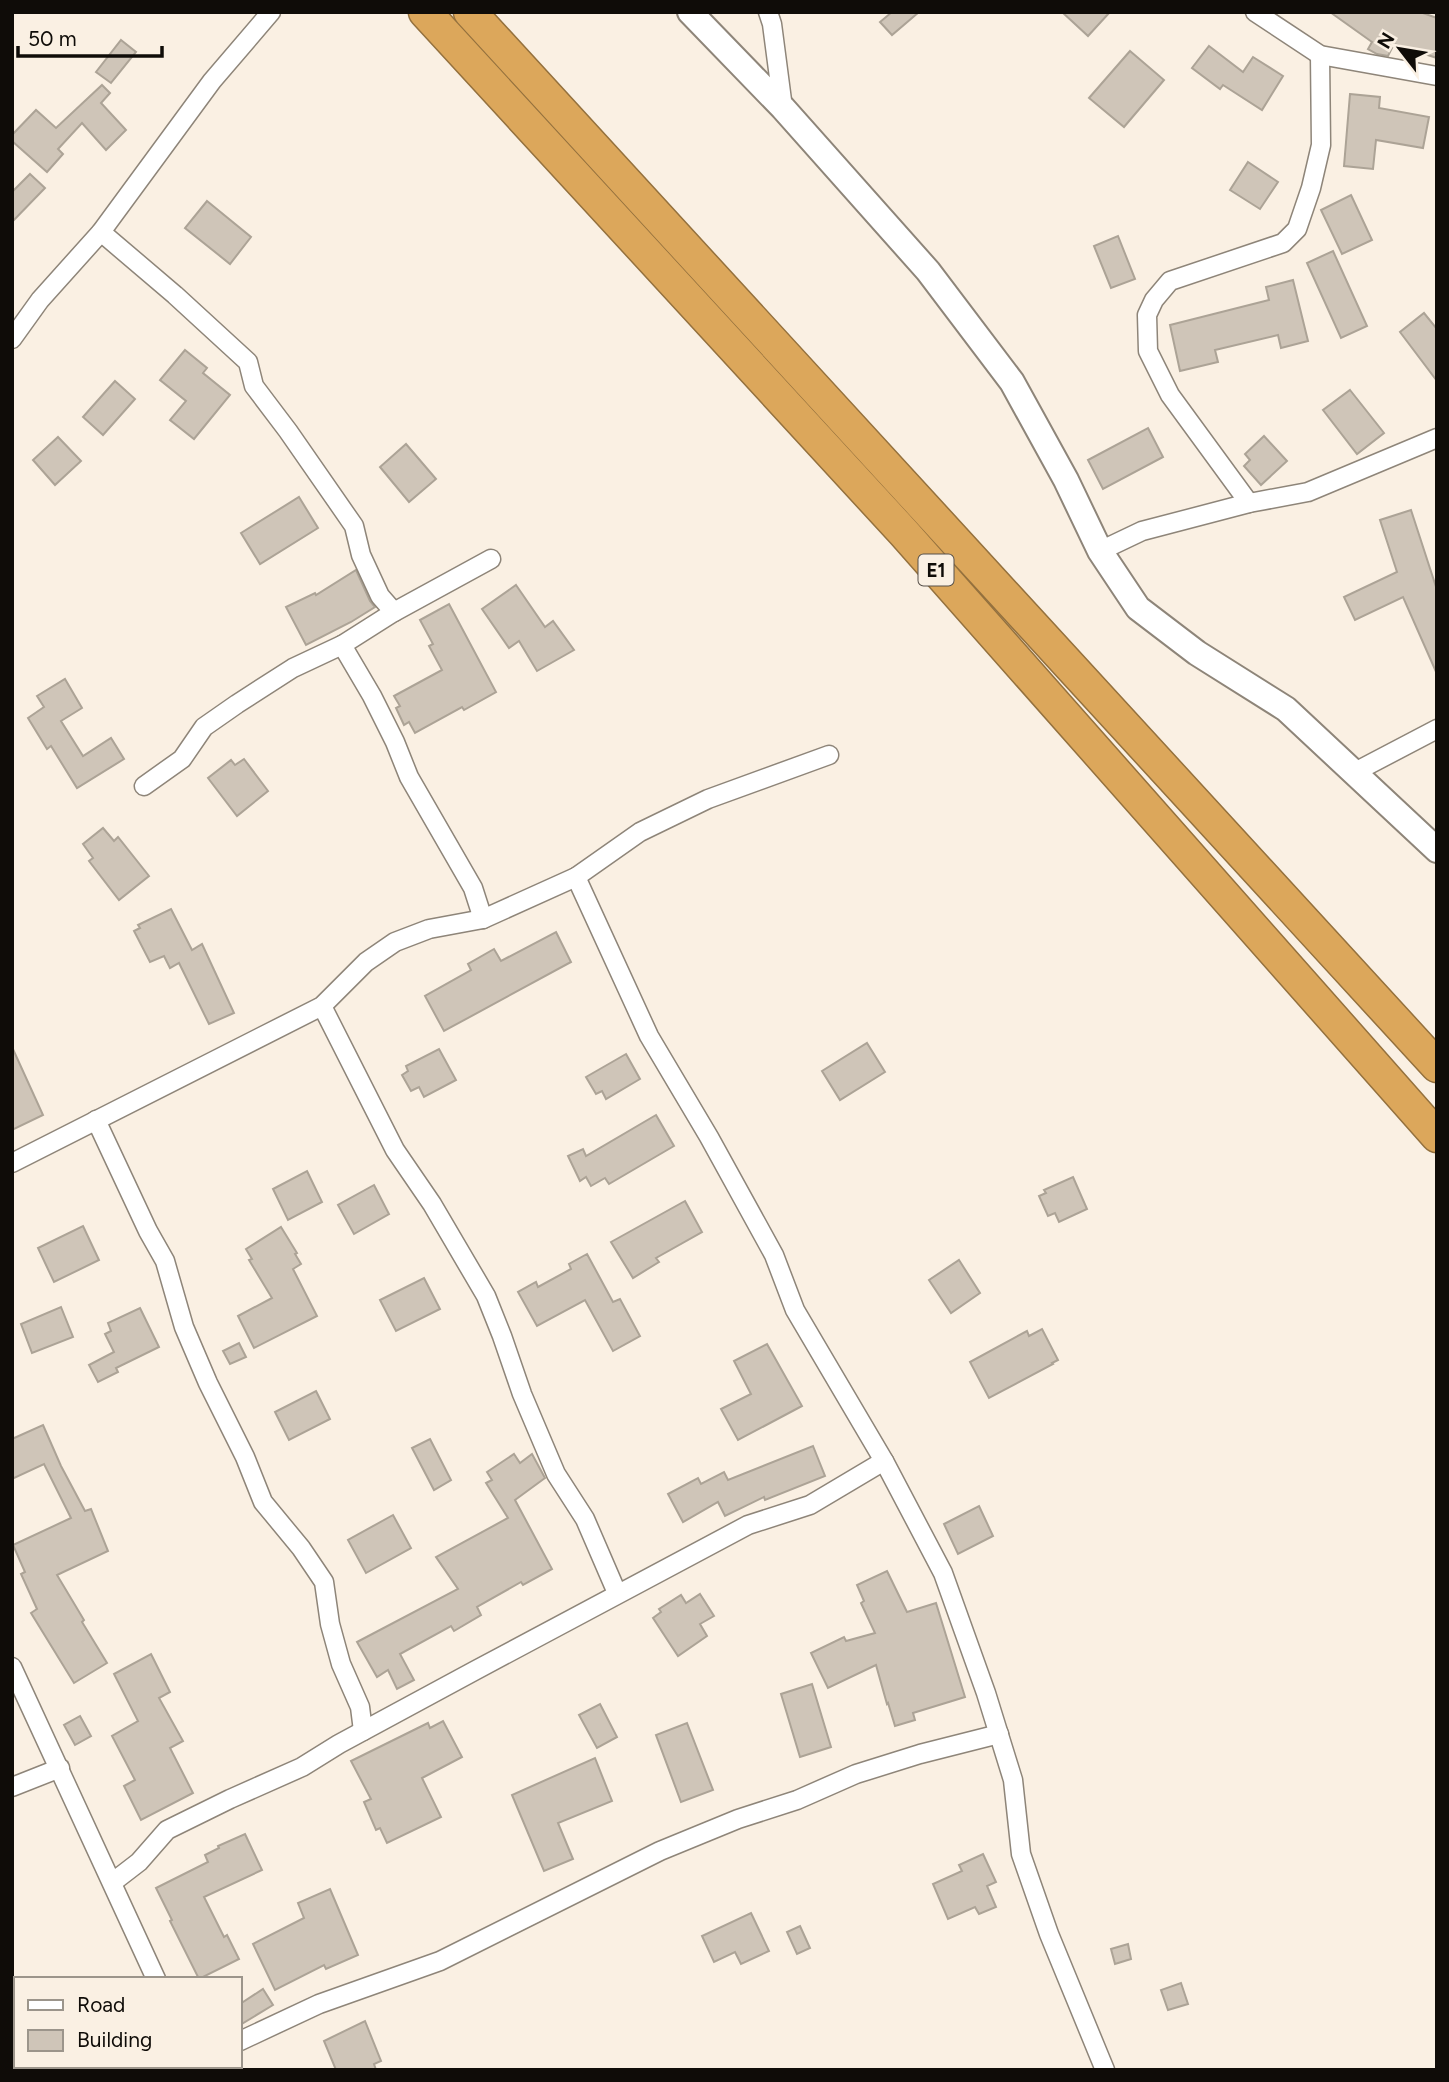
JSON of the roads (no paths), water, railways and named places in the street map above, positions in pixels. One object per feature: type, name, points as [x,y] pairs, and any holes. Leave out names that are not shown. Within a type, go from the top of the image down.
[{"type":"highway","name":"E1","points":[[425,12],[904,533],[1437,1136]]},
{"type":"highway","name":"E1","points":[[470,12],[1437,1066]]},
{"type":"street","points":[[12,339],[40,300],[100,232],[212,81],[271,12]]},
{"type":"street","points":[[690,12],[783,108],[928,271],[1012,382],[1066,480],[1100,551],[1138,608],[1197,653],[1286,709],[1437,850]]},
{"type":"street","points":[[768,12],[783,108]]},
{"type":"street","points":[[1255,12],[1320,55],[1437,76]]},
{"type":"street","points":[[1249,503],[1170,395],[1147,351],[1147,315],[1154,300],[1170,281],[1283,243],[1297,229],[1311,188],[1321,145],[1320,55]]},
{"type":"street","points":[[100,232],[248,362],[254,386],[354,526],[361,555],[380,596],[394,612]]},
{"type":"street","points":[[1100,551],[1142,531],[1249,503],[1308,492],[1437,438]]},
{"type":"street","points":[[144,786],[182,759],[204,727],[237,704],[293,668],[342,645],[394,612],[491,559]]},
{"type":"street","points":[[342,645],[378,707],[409,777],[473,888],[483,919]]},
{"type":"street","points":[[1353,773],[1437,729]]},
{"type":"street","points":[[12,1163],[322,1006],[366,962],[395,942],[429,929],[483,919],[576,877],[640,832],[708,799],[829,755]]},
{"type":"street","points":[[576,877],[649,1037],[775,1255],[795,1310],[884,1461],[943,1573],[1013,1780],[1021,1854],[1049,1934],[1105,2070]]},
{"type":"street","points":[[322,1006],[395,1150],[432,1204],[486,1296],[522,1394],[556,1474],[584,1520],[617,1593]]},
{"type":"street","points":[[96,1120],[165,1261],[184,1327],[245,1457],[263,1502],[301,1548],[324,1582],[330,1624],[341,1664],[360,1707],[363,1731]]},
{"type":"street","points":[[113,1882],[139,1862],[167,1830],[302,1767],[617,1593],[748,1525],[810,1505],[884,1461]]},
{"type":"street","points":[[12,1667],[155,1977]]},
{"type":"street","points":[[242,2040],[319,2004],[440,1961],[660,1851],[738,1819],[797,1800],[856,1774],[999,1734]]},
{"type":"street","points":[[12,1787],[60,1768]]}]
